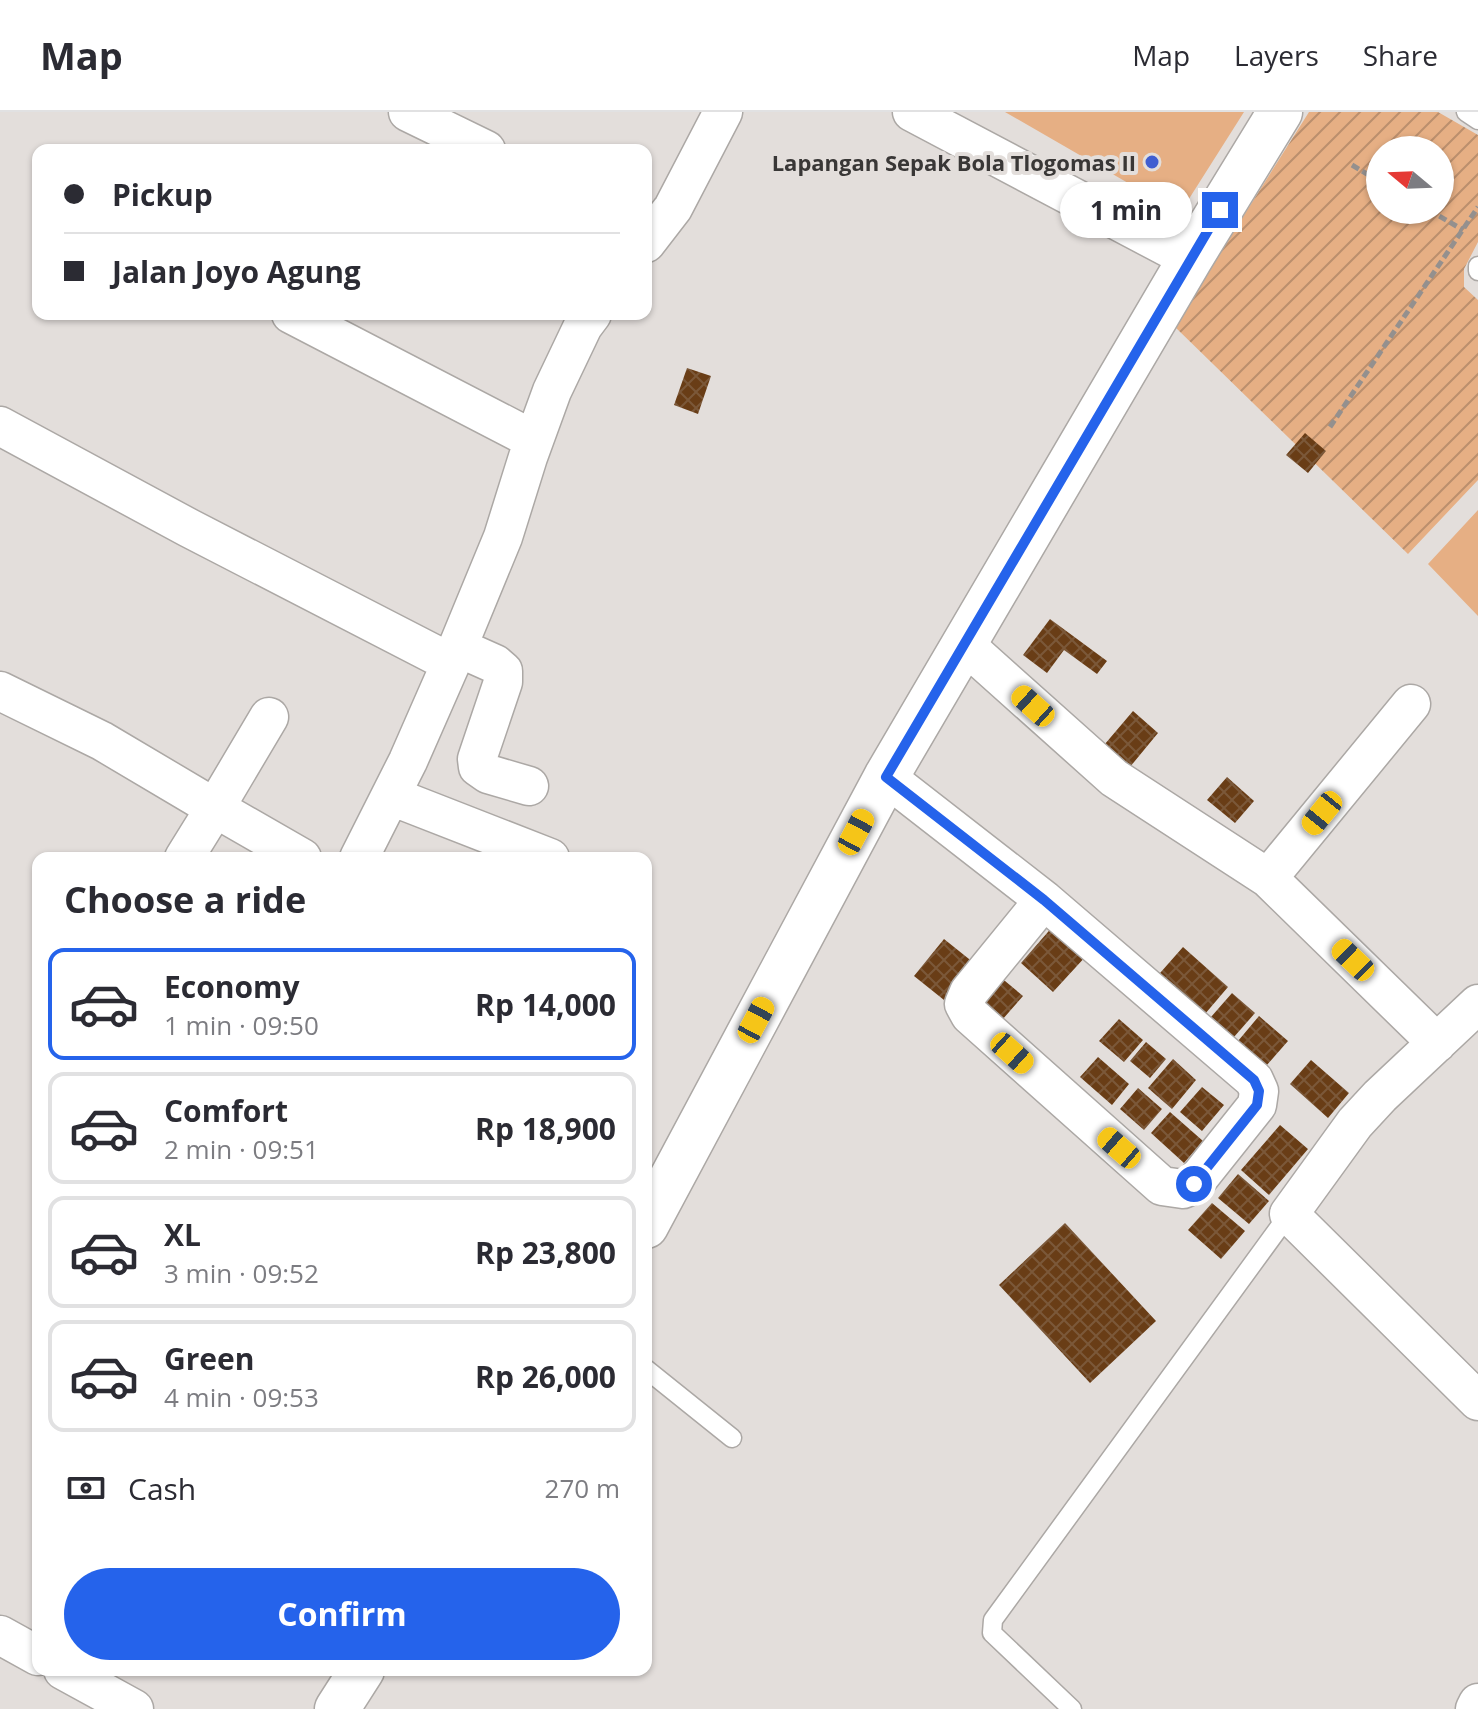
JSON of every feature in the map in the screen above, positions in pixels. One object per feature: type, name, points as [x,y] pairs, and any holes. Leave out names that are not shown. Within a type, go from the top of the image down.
[{"type":"main road","points":[[652,1206],[886,777],[1190,259],[1280,112]]},
{"type":"main road","points":[[337,1709],[358,1676]]},
{"type":"street","points":[[408,112],[474,144]]},
{"type":"street","points":[[652,230],[673,208],[723,112]]},
{"type":"street","points":[[912,112],[1190,259]]},
{"type":"street","points":[[303,320],[534,440]]},
{"type":"street","points":[[362,852],[391,796],[454,655],[503,537],[552,391],[588,320]]},
{"type":"street","points":[[0,426],[189,528],[454,655],[495,664],[503,671],[503,682],[477,759],[478,767],[488,774],[529,786]]},
{"type":"street","points":[[963,643],[1114,778],[1268,878],[1437,1043]]},
{"type":"street","points":[[0,691],[102,741],[292,852]]},
{"type":"street","points":[[1268,878],[1411,704]]},
{"type":"street","points":[[188,852],[269,717]]},
{"type":"street","points":[[886,777],[1044,900],[1254,1080],[1259,1091],[1257,1105],[1194,1184],[1183,1189],[1162,1186],[970,1015],[964,1004],[969,992],[1044,900]]},
{"type":"street","points":[[391,796],[535,852]]},
{"type":"street","points":[[1478,1004],[1355,1123],[1289,1214],[1478,1401]]},
{"type":"street","points":[[0,1635],[32,1653]]},
{"type":"street","points":[[74,1676],[134,1709]]},
{"type":"street","points":[[1475,1709],[1478,1703]]},
{"type":"lane","points":[[1466,112],[1478,120]]},
{"type":"lane","points":[[1072,1709],[992,1633],[993,1620],[1289,1214]]},
{"type":"lane","points":[[652,1374],[732,1438]]},
{"type":"path","points":[[1352,165],[1366,174]]},
{"type":"path","points":[[1330,427],[1478,207]]},
{"type":"path","points":[[1453,224],[1463,230]]},
{"type":"shaded area","name":"Lapangan Sepak Bola Tlogomas II","points":[[1005,112],[1244,112],[1180,213]]},
{"type":"shaded area","points":[[1309,112],[1438,112],[1478,135],[1478,242],[1464,269],[1464,287],[1478,300],[1478,480],[1408,554],[1174,326]]},
{"type":"shaded area","points":[[1478,510],[1478,616],[1428,564]]},
{"type":"building","points":[[687,368],[711,376],[698,414],[674,405]]},
{"type":"building","points":[[1305,433],[1326,451],[1308,473],[1286,455]]},
{"type":"building","points":[[1050,619],[1107,661],[1097,674],[1064,650],[1047,673],[1023,655]]},
{"type":"building","points":[[1133,711],[1158,733],[1125,773],[1099,751]]},
{"type":"building","points":[[1227,777],[1254,801],[1235,823],[1207,800]]},
{"type":"building","points":[[1054,925],[1087,955],[1053,992],[1021,963]]},
{"type":"building","points":[[944,939],[974,963],[944,1000],[914,976]]},
{"type":"building","points":[[1183,947],[1228,987],[1199,1021],[1153,981]]},
{"type":"building","points":[[999,976],[1023,996],[995,1028],[972,1008]]},
{"type":"building","points":[[1232,993],[1255,1013],[1234,1037],[1211,1017]]},
{"type":"building","points":[[1259,1016],[1288,1041],[1266,1066],[1238,1041]]},
{"type":"building","points":[[1119,1019],[1143,1040],[1124,1062],[1099,1041]]},
{"type":"building","points":[[1146,1042],[1166,1059],[1150,1078],[1130,1061]]},
{"type":"building","points":[[1098,1057],[1129,1084],[1112,1105],[1080,1077]]},
{"type":"building","points":[[1173,1059],[1196,1080],[1172,1109],[1148,1088]]},
{"type":"building","points":[[1311,1060],[1349,1093],[1328,1118],[1290,1084]]},
{"type":"building","points":[[1202,1087],[1224,1105],[1202,1131],[1180,1112]]},
{"type":"building","points":[[1138,1088],[1162,1109],[1144,1130],[1120,1109]]},
{"type":"building","points":[[1170,1112],[1203,1141],[1184,1163],[1151,1133]]},
{"type":"building","points":[[1280,1125],[1308,1149],[1269,1195],[1241,1170]]},
{"type":"building","points":[[1238,1174],[1269,1201],[1249,1224],[1218,1198]]},
{"type":"building","points":[[1212,1203],[1245,1231],[1221,1259],[1188,1230]]},
{"type":"building","points":[[1065,1223],[1156,1321],[1090,1383],[999,1285]]},
{"type":"place","name":"Lapangan Sepak Bola Tlogomas II","points":[[1152,162]]},
{"type":"route","points":[[1194,1184],[1257,1105],[1259,1091],[1254,1080],[1044,900],[886,777],[1220,210]]}]
